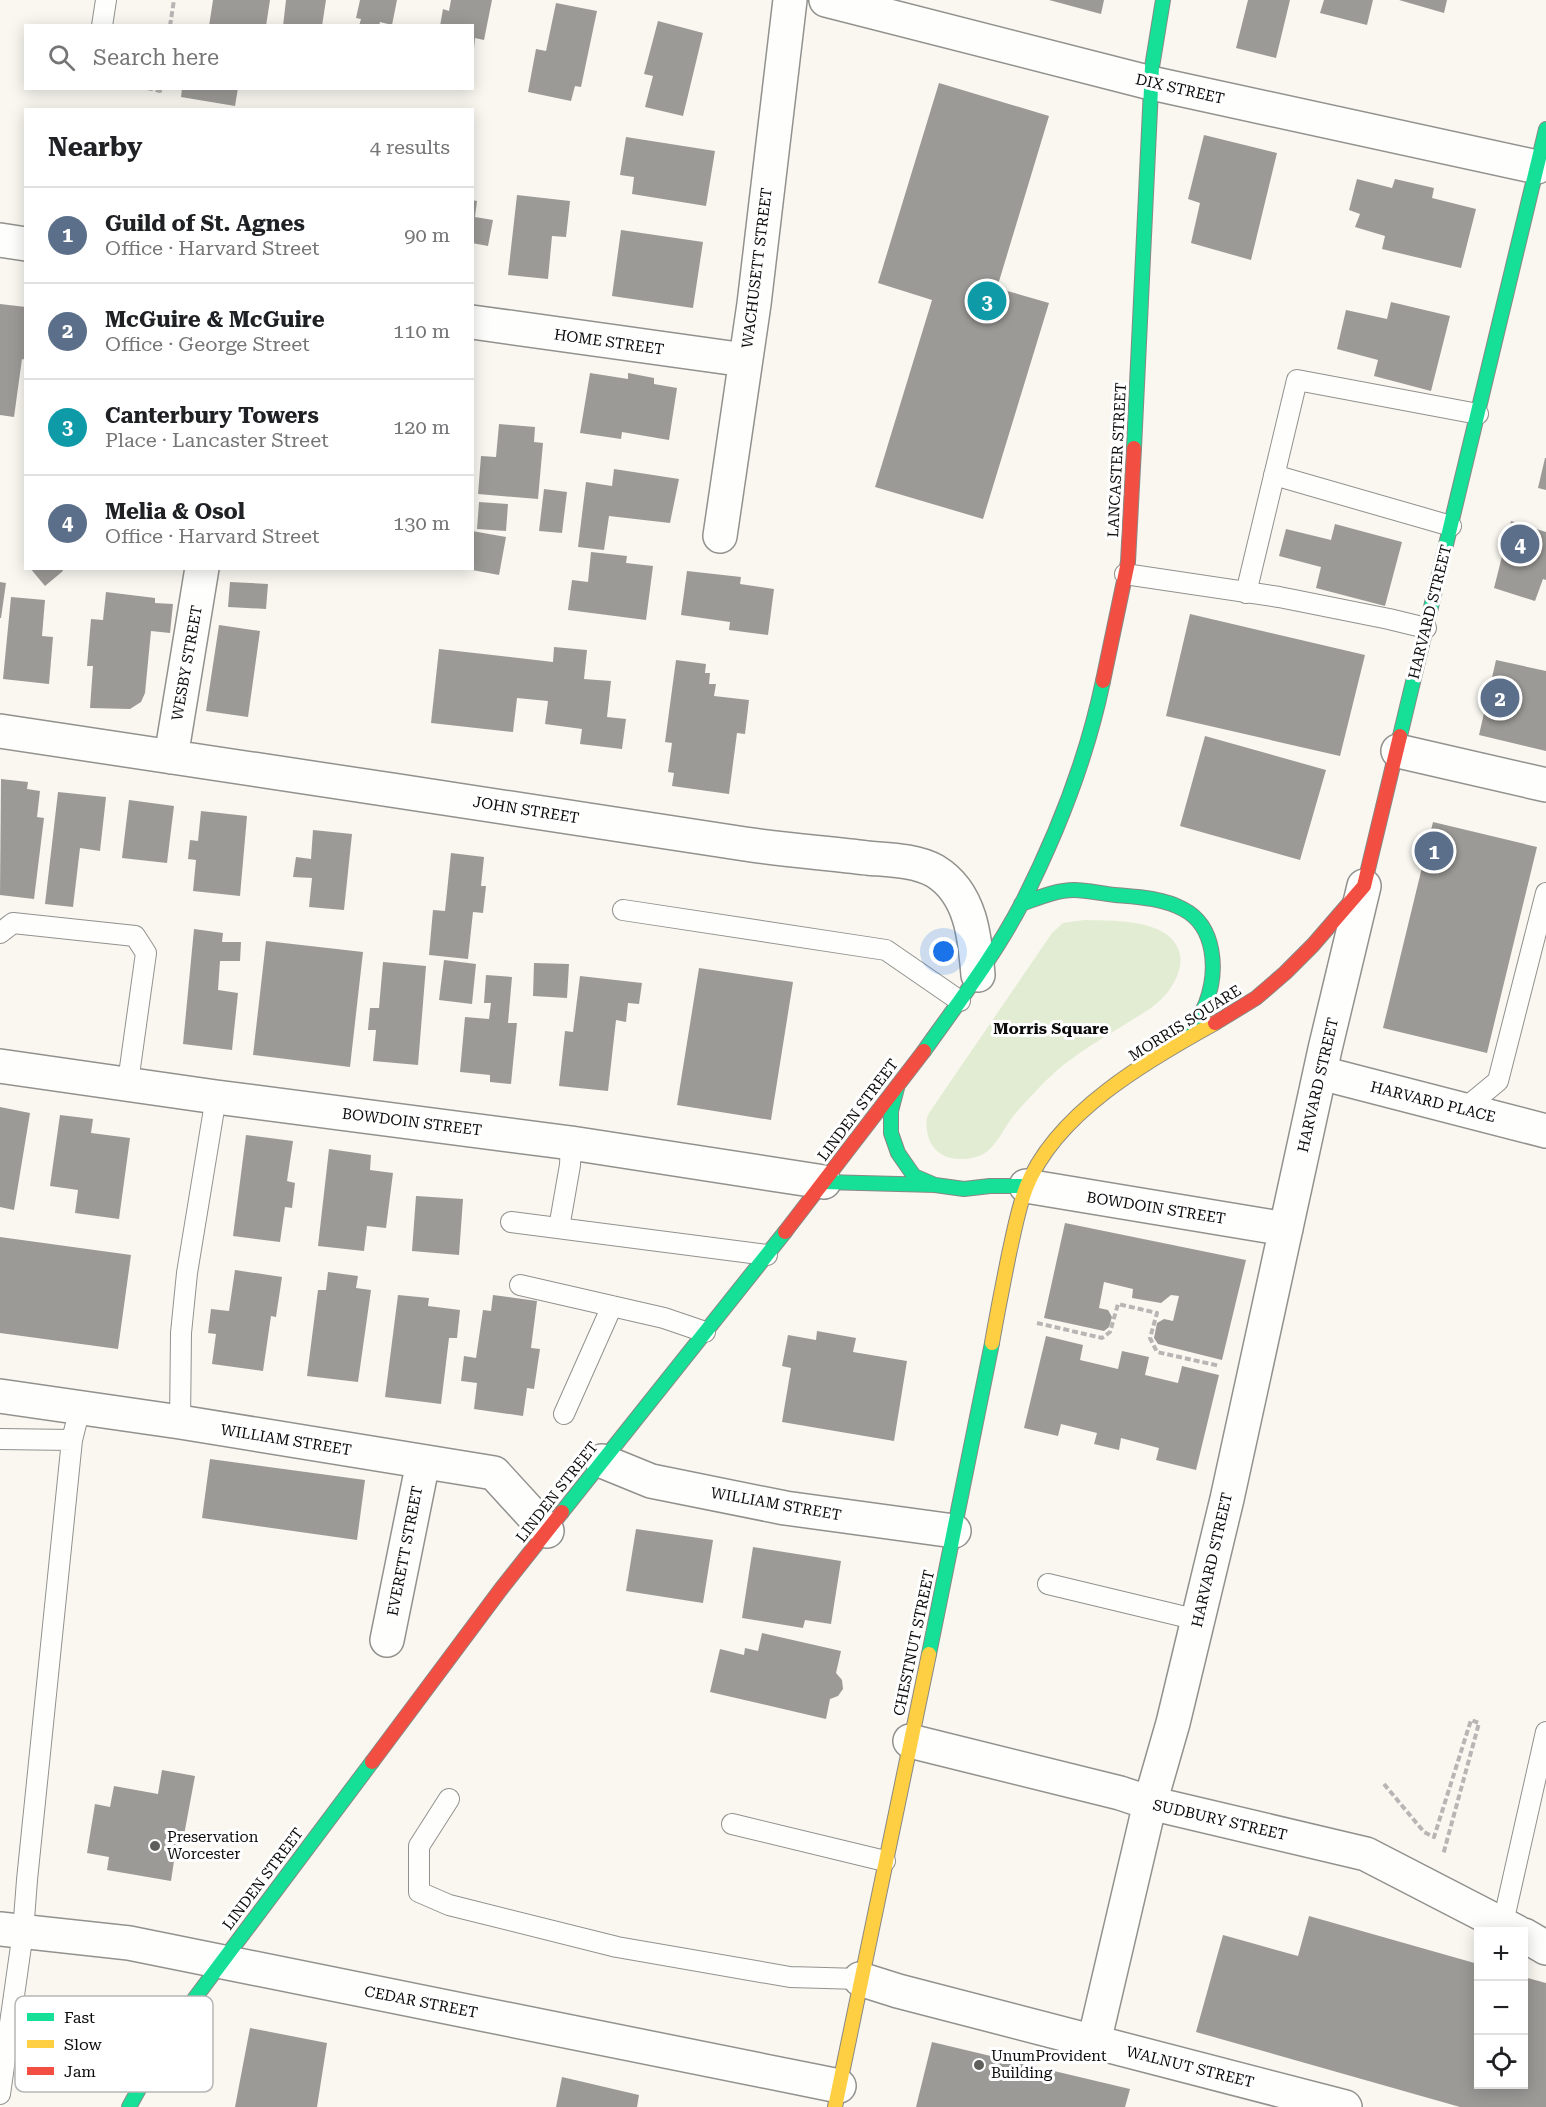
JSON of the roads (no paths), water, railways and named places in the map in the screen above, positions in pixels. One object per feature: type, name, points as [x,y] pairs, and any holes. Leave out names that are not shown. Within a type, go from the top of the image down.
[{"type":"main road","name":"LANCASTER STREET","points":[[1021,904],[1058,825],[1084,756],[1101,692],[1128,562],[1151,83],[1163,0]]},
{"type":"main road","name":"HARVARD STREET","points":[[1364,886],[1546,129]]},
{"type":"main road","name":"MORRIS SQUARE","points":[[1026,1186],[1046,1153],[1072,1119],[1182,1041],[1256,998],[1282,975],[1364,886]]},
{"type":"main road","points":[[1021,904],[1052,893],[1075,890],[1158,900],[1192,915],[1200,924],[1210,947],[1212,972],[1206,1003],[1198,1020],[1182,1041]]},
{"type":"main road","name":"LINDEN STREET","points":[[196,1996],[501,1590],[767,1255],[897,1086],[969,988],[1021,904]]},
{"type":"main road","points":[[897,1086],[891,1111],[891,1134],[898,1153],[914,1176],[935,1185]]},
{"type":"main road","points":[[990,1186],[1016,1173],[1046,1153]]},
{"type":"main road","points":[[824,1182],[935,1185],[964,1189],[1026,1186]]},
{"type":"main road","name":"CHESTNUT STREET","points":[[837,2097],[1012,1239],[1026,1186]]},
{"type":"main road","name":"LINDEN STREET","points":[[129,2107],[137,2092]]},
{"type":"street","name":"WACHUSETT STREET","points":[[720,536],[755,292],[790,0]]},
{"type":"street","name":"DIX STREET","points":[[826,0],[1151,83],[1537,167]]},
{"type":"street","points":[[0,240],[24,244]]},
{"type":"street","name":"HOME STREET","points":[[474,322],[745,360]]},
{"type":"street","name":"WESBY STREET","points":[[171,757],[202,570]]},
{"type":"street","name":"JOHN STREET","points":[[0,731],[759,846],[923,866],[936,872],[952,885],[973,925],[969,988]]},
{"type":"street","points":[[1398,751],[1546,785]]},
{"type":"street","name":"HARVARD STREET","points":[[1094,2042],[1150,1803],[1173,1723],[1227,1499],[1364,886]]},
{"type":"street","name":"BOWDOIN STREET","points":[[0,1066],[216,1097],[571,1143],[824,1182]]},
{"type":"street","name":"HARVARD PLACE","points":[[1321,1073],[1546,1131]]},
{"type":"street","name":"BOWDOIN STREET","points":[[1026,1186],[1286,1229]]},
{"type":"street","name":"WILLIAM STREET","points":[[0,1396],[180,1422],[494,1473],[547,1531]]},
{"type":"street","name":"WILLIAM STREET","points":[[602,1461],[651,1481],[785,1508],[954,1531]]},
{"type":"street","name":"EVERETT STREET","points":[[387,1640],[423,1462]]},
{"type":"street","name":"SUDBURY STREET","points":[[910,1741],[1120,1793],[1150,1803],[1366,1854],[1509,1927]]},
{"type":"street","name":"CEDAR STREET","points":[[12,1931],[129,1943],[837,2097]]},
{"type":"street","name":"SUDBURY STREET","points":[[1528,1938],[1546,1948]]},
{"type":"street","name":"WALNUT STREET","points":[[860,1979],[1345,2107]]},
{"type":"lane","points":[[102,24],[106,0]]},
{"type":"lane","points":[[1246,593],[1297,380],[1478,414]]},
{"type":"lane","points":[[1274,475],[1451,526]]},
{"type":"lane","points":[[1125,574],[1325,606],[1426,628]]},
{"type":"lane","points":[[1463,1110],[1498,1081],[1546,893]]},
{"type":"lane","points":[[623,910],[886,950],[969,988]]},
{"type":"lane","points":[[0,933],[13,923],[135,936],[146,953],[128,1083]]},
{"type":"lane","points":[[180,1422],[181,1333],[187,1273],[216,1097]]},
{"type":"lane","points":[[560,1228],[570,1166],[571,1143]]},
{"type":"lane","points":[[511,1222],[767,1255]]},
{"type":"lane","points":[[520,1285],[664,1318],[705,1332]]},
{"type":"lane","points":[[564,1414],[612,1306]]},
{"type":"lane","points":[[0,2094],[12,1931],[72,1440],[80,1408]]},
{"type":"lane","points":[[0,1439],[72,1440]]},
{"type":"lane","points":[[1048,1584],[1198,1620]]},
{"type":"lane","points":[[1515,1927],[1546,1732]]},
{"type":"lane","points":[[449,1799],[419,1846],[419,1892],[449,1905],[616,1947],[790,1977],[860,1979]]},
{"type":"lane","points":[[732,1824],[885,1860]]},
{"type":"place","name":"Canterbury Towers","points":[[987,301]]},
{"type":"place","name":"Melia & Osol","points":[[1520,544]]},
{"type":"place","name":"McGuire & McGuire","points":[[1500,698]]},
{"type":"place","name":"Guild of St. Agnes","points":[[1434,851]]},
{"type":"place","name":"Preservation Worcester","points":[[155,1846]]},
{"type":"place","name":"UnumProvident Building","points":[[979,2065]]},
{"type":"district","name":"Morris Square","points":[[1051,1028]]}]
